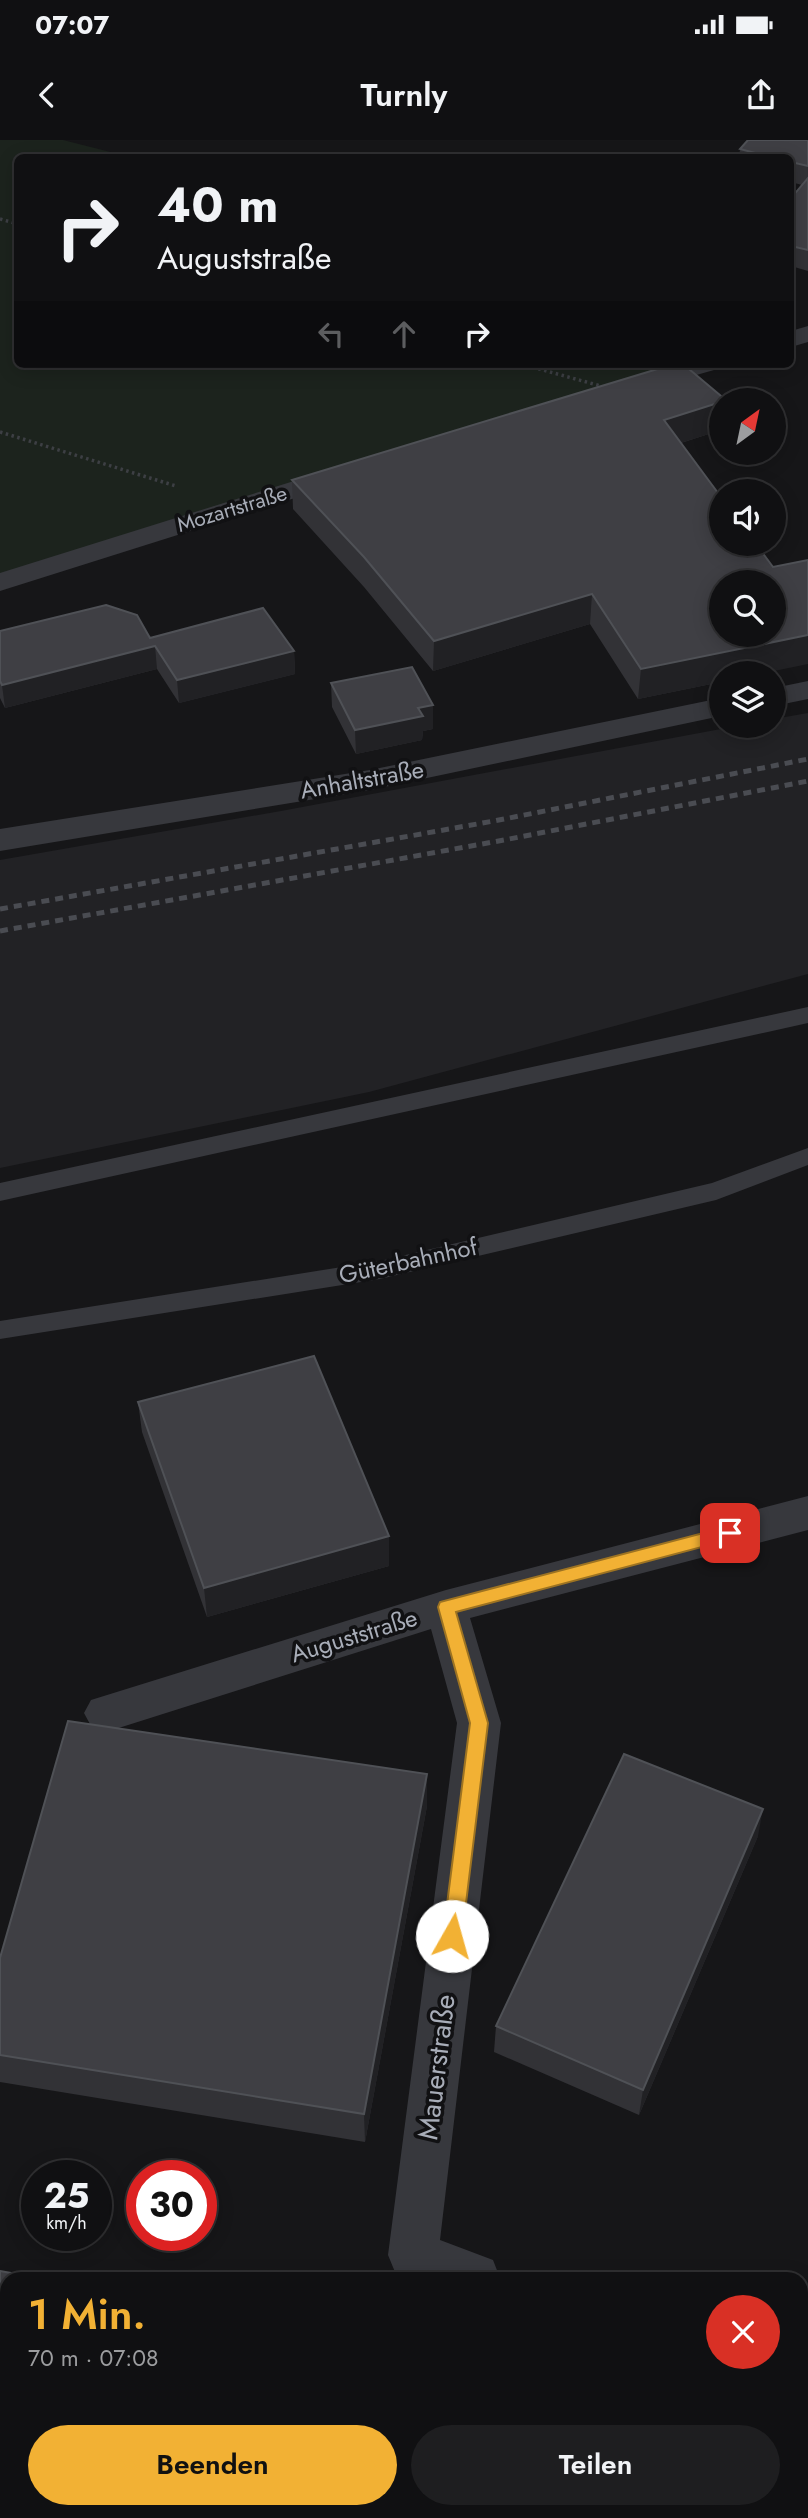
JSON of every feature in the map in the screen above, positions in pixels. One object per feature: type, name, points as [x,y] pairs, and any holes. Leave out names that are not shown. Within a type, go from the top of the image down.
[{"type":"street","points":[[615,390],[691,368]]},
{"type":"street","name":"Mozartstraße","points":[[0,582],[370,466]]},
{"type":"street","points":[[786,695],[808,690]]},
{"type":"street","name":"Anhaltstraße","points":[[0,840],[370,780],[709,709]]},
{"type":"street","name":"Auguststraße","points":[[106,1713],[446,1607],[808,1513]]},
{"type":"street","name":"Mauerstraße","points":[[446,1607],[479,1723],[412,2255],[459,2272]]},
{"type":"lane","points":[[0,1192],[808,1015]]},
{"type":"lane","name":"Güterbahnhof","points":[[0,1330],[380,1269],[716,1191],[808,1156]]},
{"type":"path","points":[[535,368],[615,390]]},
{"type":"path","points":[[0,432],[240,505]]},
{"type":"shaded area","points":[[0,140],[63,140],[118,154],[14,154],[14,368],[692,368],[0,582]]},
{"type":"shaded area","points":[[808,713],[808,974],[369,1092],[0,1168],[0,860],[709,731],[709,738],[786,738],[786,717]]},
{"type":"building","points":[[748,140],[808,140],[808,166],[794,163],[794,154],[759,154],[740,149]]},
{"type":"building","points":[[808,178],[808,250],[794,247],[794,194]]},
{"type":"building","points":[[661,368],[688,368],[712,388],[709,388],[709,406],[664,420],[709,481],[709,556],[765,556],[773,567],[808,560],[808,635],[786,639],[786,570],[709,570],[709,647],[749,647],[641,669],[592,594],[434,641],[364,557],[292,480]]},
{"type":"building","points":[[106,605],[137,615],[150,638],[263,608],[294,651],[177,680],[155,646],[2,685],[0,631]]},
{"type":"building","points":[[412,667],[433,705],[418,708],[423,716],[355,730],[331,683]]},
{"type":"building","points":[[314,1356],[389,1536],[204,1588],[138,1402]]},
{"type":"building","points":[[68,1721],[427,1774],[364,2114],[0,2055],[0,1958]]},
{"type":"building","points":[[624,1754],[763,1809],[643,2090],[496,2026]]},
{"type":"railway","points":[[0,909],[494,821],[808,759]]},
{"type":"railway","points":[[0,931],[504,840],[808,781]]},
{"type":"route","points":[[452,1936],[479,1723],[446,1607],[730,1533]]}]
